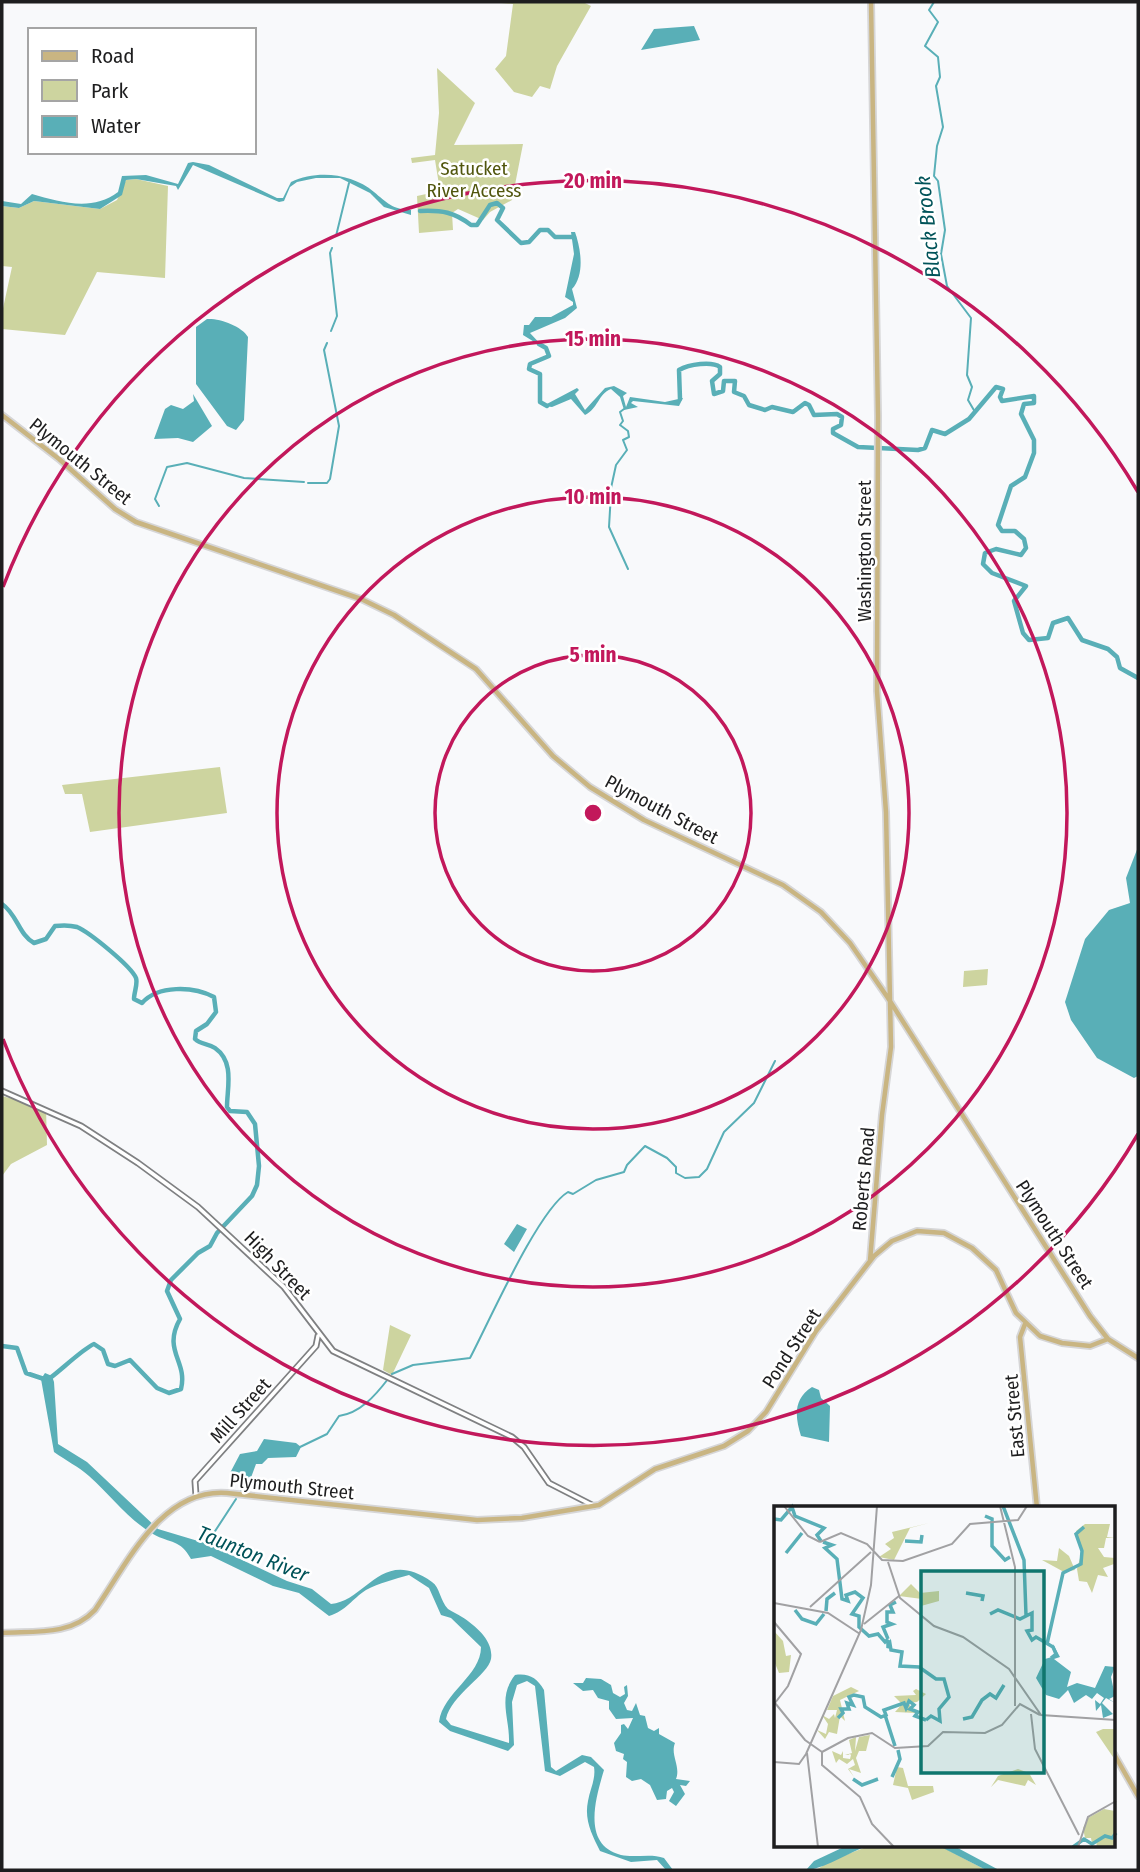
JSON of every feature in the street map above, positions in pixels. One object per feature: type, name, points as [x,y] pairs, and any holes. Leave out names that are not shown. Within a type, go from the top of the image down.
[{"type":"main road","name":"Washington Street","points":[[872,2],[878,446],[877,691],[886,812],[891,1047],[885,1098]]},
{"type":"main road","name":"Plymouth Street","points":[[2,415],[132,520],[374,604],[460,656],[495,687],[553,757],[590,787],[647,821],[783,885],[821,912],[854,947],[888,998],[1090,1316],[1108,1339],[1138,1358]]},
{"type":"main road","name":"Roberts Road","points":[[870,1262],[885,1098]]},
{"type":"main road","name":"Pond Street","points":[[594,1506],[610,1500],[655,1469],[719,1448],[748,1431],[766,1412],[812,1336],[870,1262],[897,1238],[930,1231],[961,1240],[996,1270],[1016,1313],[1025,1324]]},
{"type":"main road","points":[[1025,1324],[1042,1337],[1064,1343],[1090,1346],[1108,1339]]},
{"type":"main road","name":"East Street","points":[[1025,1324],[1020,1337],[1037,1506]]},
{"type":"main road","name":"Plymouth Street","points":[[2,1633],[62,1629],[83,1621],[95,1610],[155,1524],[176,1507],[196,1496],[227,1493],[482,1520],[522,1518],[594,1506]]},
{"type":"main road","points":[[1116,1758],[1138,1796]]},
{"type":"street","name":"High Street","points":[[2,1091],[67,1119],[158,1177],[224,1230],[287,1290],[326,1345],[512,1437],[551,1485],[594,1506]]},
{"type":"street","points":[[318,1334],[316,1346],[326,1345]]},
{"type":"street","name":"Mill Street","points":[[196,1496],[195,1481],[316,1346]]},
{"type":"green space","points":[[489,2],[583,2],[591,6],[557,66],[550,89],[540,86],[532,97],[514,92],[495,69],[506,56],[513,4]]},
{"type":"green space","name":"Satucket River Access","points":[[437,68],[475,103],[454,145],[523,144],[512,200],[490,212],[483,220],[458,209],[452,213],[453,230],[419,233],[417,196],[440,191],[435,160],[412,163],[411,158],[435,155],[439,113]]},
{"type":"green space","points":[[136,179],[168,186],[165,278],[97,272],[65,335],[2,329],[2,313],[12,267],[2,266],[2,206],[19,208],[34,201],[100,209],[117,200],[126,180]]},
{"type":"green space","points":[[220,767],[227,813],[90,832],[82,794],[65,794],[62,785]]},
{"type":"green space","points":[[988,969],[987,985],[963,987],[964,971]]},
{"type":"green space","points":[[2,1096],[46,1108],[47,1145],[11,1164],[2,1176]]},
{"type":"green space","points":[[390,1325],[411,1335],[392,1375],[383,1370]]},
{"type":"green space","points":[[864,1848],[944,1848],[986,1870],[816,1870],[832,1860]]},
{"type":"water","points":[[694,26],[700,40],[641,50],[654,29]]},
{"type":"water","points":[[188,163],[209,165],[277,198],[283,198],[291,182],[301,178],[323,175],[344,177],[365,186],[395,207],[411,210],[411,215],[384,207],[370,193],[340,178],[316,178],[297,182],[290,187],[284,201],[279,202],[193,165],[178,190],[176,186],[136,179],[126,180],[122,195],[100,209],[34,201],[19,208],[2,206],[2,201],[21,204],[32,194],[76,204],[98,202],[118,192],[122,176],[146,175],[178,184]]},
{"type":"water","points":[[571,232],[575,232],[580,254],[579,277],[572,289],[577,308],[565,318],[530,333],[544,348],[523,335],[524,325],[529,325],[535,317],[551,317],[573,305],[573,302],[565,297],[574,254]]},
{"type":"water","points":[[207,319],[230,324],[241,329],[248,337],[244,420],[236,430],[227,426],[196,384],[196,327]]},
{"type":"water","points":[[614,386],[627,393],[623,396],[626,407],[630,397],[665,402],[683,398],[679,406],[633,401],[631,403],[638,407],[624,410],[620,397],[611,389],[603,394],[593,409],[585,415],[571,399],[552,407],[543,406],[577,388],[579,390],[575,394],[585,410],[605,388]]},
{"type":"water","points":[[193,394],[212,426],[193,442],[178,438],[154,439],[165,409],[171,405],[183,409],[194,401]]},
{"type":"water","points":[[1138,847],[1138,1076],[1134,1078],[1097,1058],[1071,1020],[1065,1002],[1085,939],[1109,910],[1130,903],[1126,878]]},
{"type":"water","points":[[517,1224],[527,1229],[514,1252],[504,1244]]},
{"type":"water","points":[[45,1373],[52,1376],[54,1382],[58,1444],[87,1462],[158,1529],[208,1544],[287,1581],[312,1589],[331,1604],[344,1601],[387,1572],[414,1572],[432,1582],[448,1609],[478,1629],[487,1640],[491,1652],[491,1659],[483,1672],[449,1710],[446,1719],[451,1725],[509,1743],[505,1700],[507,1692],[515,1675],[532,1677],[544,1690],[551,1767],[556,1771],[582,1755],[591,1757],[604,1770],[594,1819],[600,1841],[608,1850],[621,1855],[664,1858],[673,1870],[666,1870],[657,1860],[631,1862],[600,1851],[587,1815],[594,1767],[585,1762],[560,1776],[545,1771],[535,1686],[527,1681],[517,1685],[512,1702],[514,1745],[508,1751],[450,1731],[439,1722],[447,1702],[475,1667],[481,1647],[451,1618],[441,1615],[429,1588],[409,1575],[366,1590],[329,1616],[299,1593],[273,1586],[211,1556],[191,1559],[179,1545],[144,1528],[89,1476],[54,1452],[41,1379]]},
{"type":"water","points":[[812,1387],[819,1390],[821,1398],[830,1406],[829,1442],[801,1436],[797,1409],[801,1397]]},
{"type":"water","points":[[264,1439],[296,1443],[301,1447],[296,1457],[268,1458],[262,1464],[256,1464],[249,1483],[237,1483],[230,1473],[240,1454],[257,1451]]},
{"type":"water","points":[[586,1678],[601,1679],[611,1685],[613,1693],[620,1697],[625,1694],[624,1687],[627,1685],[628,1696],[624,1703],[627,1710],[632,1711],[636,1703],[640,1715],[645,1716],[648,1728],[654,1731],[659,1728],[659,1734],[675,1743],[676,1779],[690,1781],[686,1786],[680,1785],[685,1794],[676,1806],[669,1801],[674,1792],[672,1788],[667,1791],[666,1799],[657,1800],[650,1785],[641,1779],[632,1781],[626,1777],[627,1762],[623,1759],[624,1754],[616,1751],[614,1743],[621,1733],[621,1725],[624,1724],[628,1729],[633,1718],[616,1719],[609,1709],[609,1701],[598,1698],[593,1690],[583,1691],[573,1683],[583,1683]]},
{"type":"water","points":[[842,1848],[863,1848],[828,1864],[806,1870],[814,1861]]},
{"type":"water","points":[[943,1848],[958,1848],[999,1870],[986,1870]]},
{"type":"waterway","name":"Black Brook","points":[[934,2],[929,10],[938,22],[925,46],[938,57],[940,77],[936,86],[943,127],[937,146],[934,176],[938,181],[945,230],[941,254],[947,286],[971,318],[967,375],[972,387],[968,400],[975,412]]},
{"type":"waterway","points":[[336,236],[349,183]]},
{"type":"waterway","points":[[420,211],[447,213],[471,225],[477,225],[490,205],[497,203],[503,208],[497,220],[521,243],[529,242],[540,230],[548,230],[555,237],[574,237]]},
{"type":"waterway","points":[[331,331],[337,316],[330,253],[332,248]]},
{"type":"waterway","points":[[308,483],[327,483],[330,479],[339,426],[324,350],[327,343]]},
{"type":"waterway","points":[[539,344],[546,348],[549,356],[530,364],[529,369],[540,374],[540,402],[547,406]]},
{"type":"waterway","points":[[680,399],[679,370],[694,365],[712,364],[720,367],[720,374],[712,381],[714,394],[723,391],[724,381],[735,381],[734,392],[744,396],[749,405],[765,410],[772,407],[793,412],[805,403],[814,415],[837,414],[842,417],[841,425],[833,429],[833,433],[858,447],[918,450],[925,448],[932,430],[945,434],[969,419],[996,387],[1003,389],[1000,397],[1002,401],[1034,396],[1034,403],[1024,404],[1021,414],[1034,440],[1034,453],[1025,477],[1011,486],[998,525],[1002,531],[1015,531],[1024,539],[1026,548],[1021,555],[996,549],[985,553],[983,564],[992,573],[1026,586],[1014,601],[1023,633],[1029,640],[1048,638],[1053,623],[1068,618],[1082,640],[1108,649],[1117,657],[1120,668],[1138,678]]},
{"type":"waterway","points":[[611,488],[616,465],[627,450],[623,440],[629,437],[628,431],[620,425],[623,421],[620,412],[624,409]]},
{"type":"waterway","points":[[159,506],[155,499],[167,467],[187,463],[244,478],[304,482]]},
{"type":"waterway","points":[[611,493],[609,527],[628,569]]},
{"type":"waterway","points":[[2,904],[34,943],[46,939],[55,926],[77,927],[91,935],[133,973],[136,978],[134,999],[142,1003],[157,993],[176,989],[206,993],[214,997],[216,1012],[207,1024],[196,1031],[195,1039],[215,1048],[225,1060],[229,1076],[227,1107],[230,1111],[247,1112],[255,1124],[259,1166],[257,1185],[252,1196],[217,1233],[210,1246],[198,1253],[171,1280],[167,1291],[180,1319],[175,1330],[174,1348],[181,1371],[181,1389],[169,1393],[157,1388],[130,1360],[115,1366],[108,1364],[103,1350],[94,1344],[50,1378]]},
{"type":"waterway","points":[[392,1374],[413,1365],[470,1358],[529,1243],[543,1220],[568,1192],[573,1194],[596,1180],[624,1172],[645,1146],[667,1158],[676,1167],[676,1173],[685,1178],[699,1177],[707,1169],[724,1132],[754,1103],[775,1061]]},
{"type":"waterway","points":[[2,1346],[17,1348],[26,1373],[44,1379]]},
{"type":"waterway","points":[[300,1447],[327,1434],[339,1416],[360,1407],[388,1379]]},
{"type":"waterway","points":[[241,1490],[243,1483]]},
{"type":"waterway","name":"Taunton River","points":[[206,1545],[236,1499]]}]
